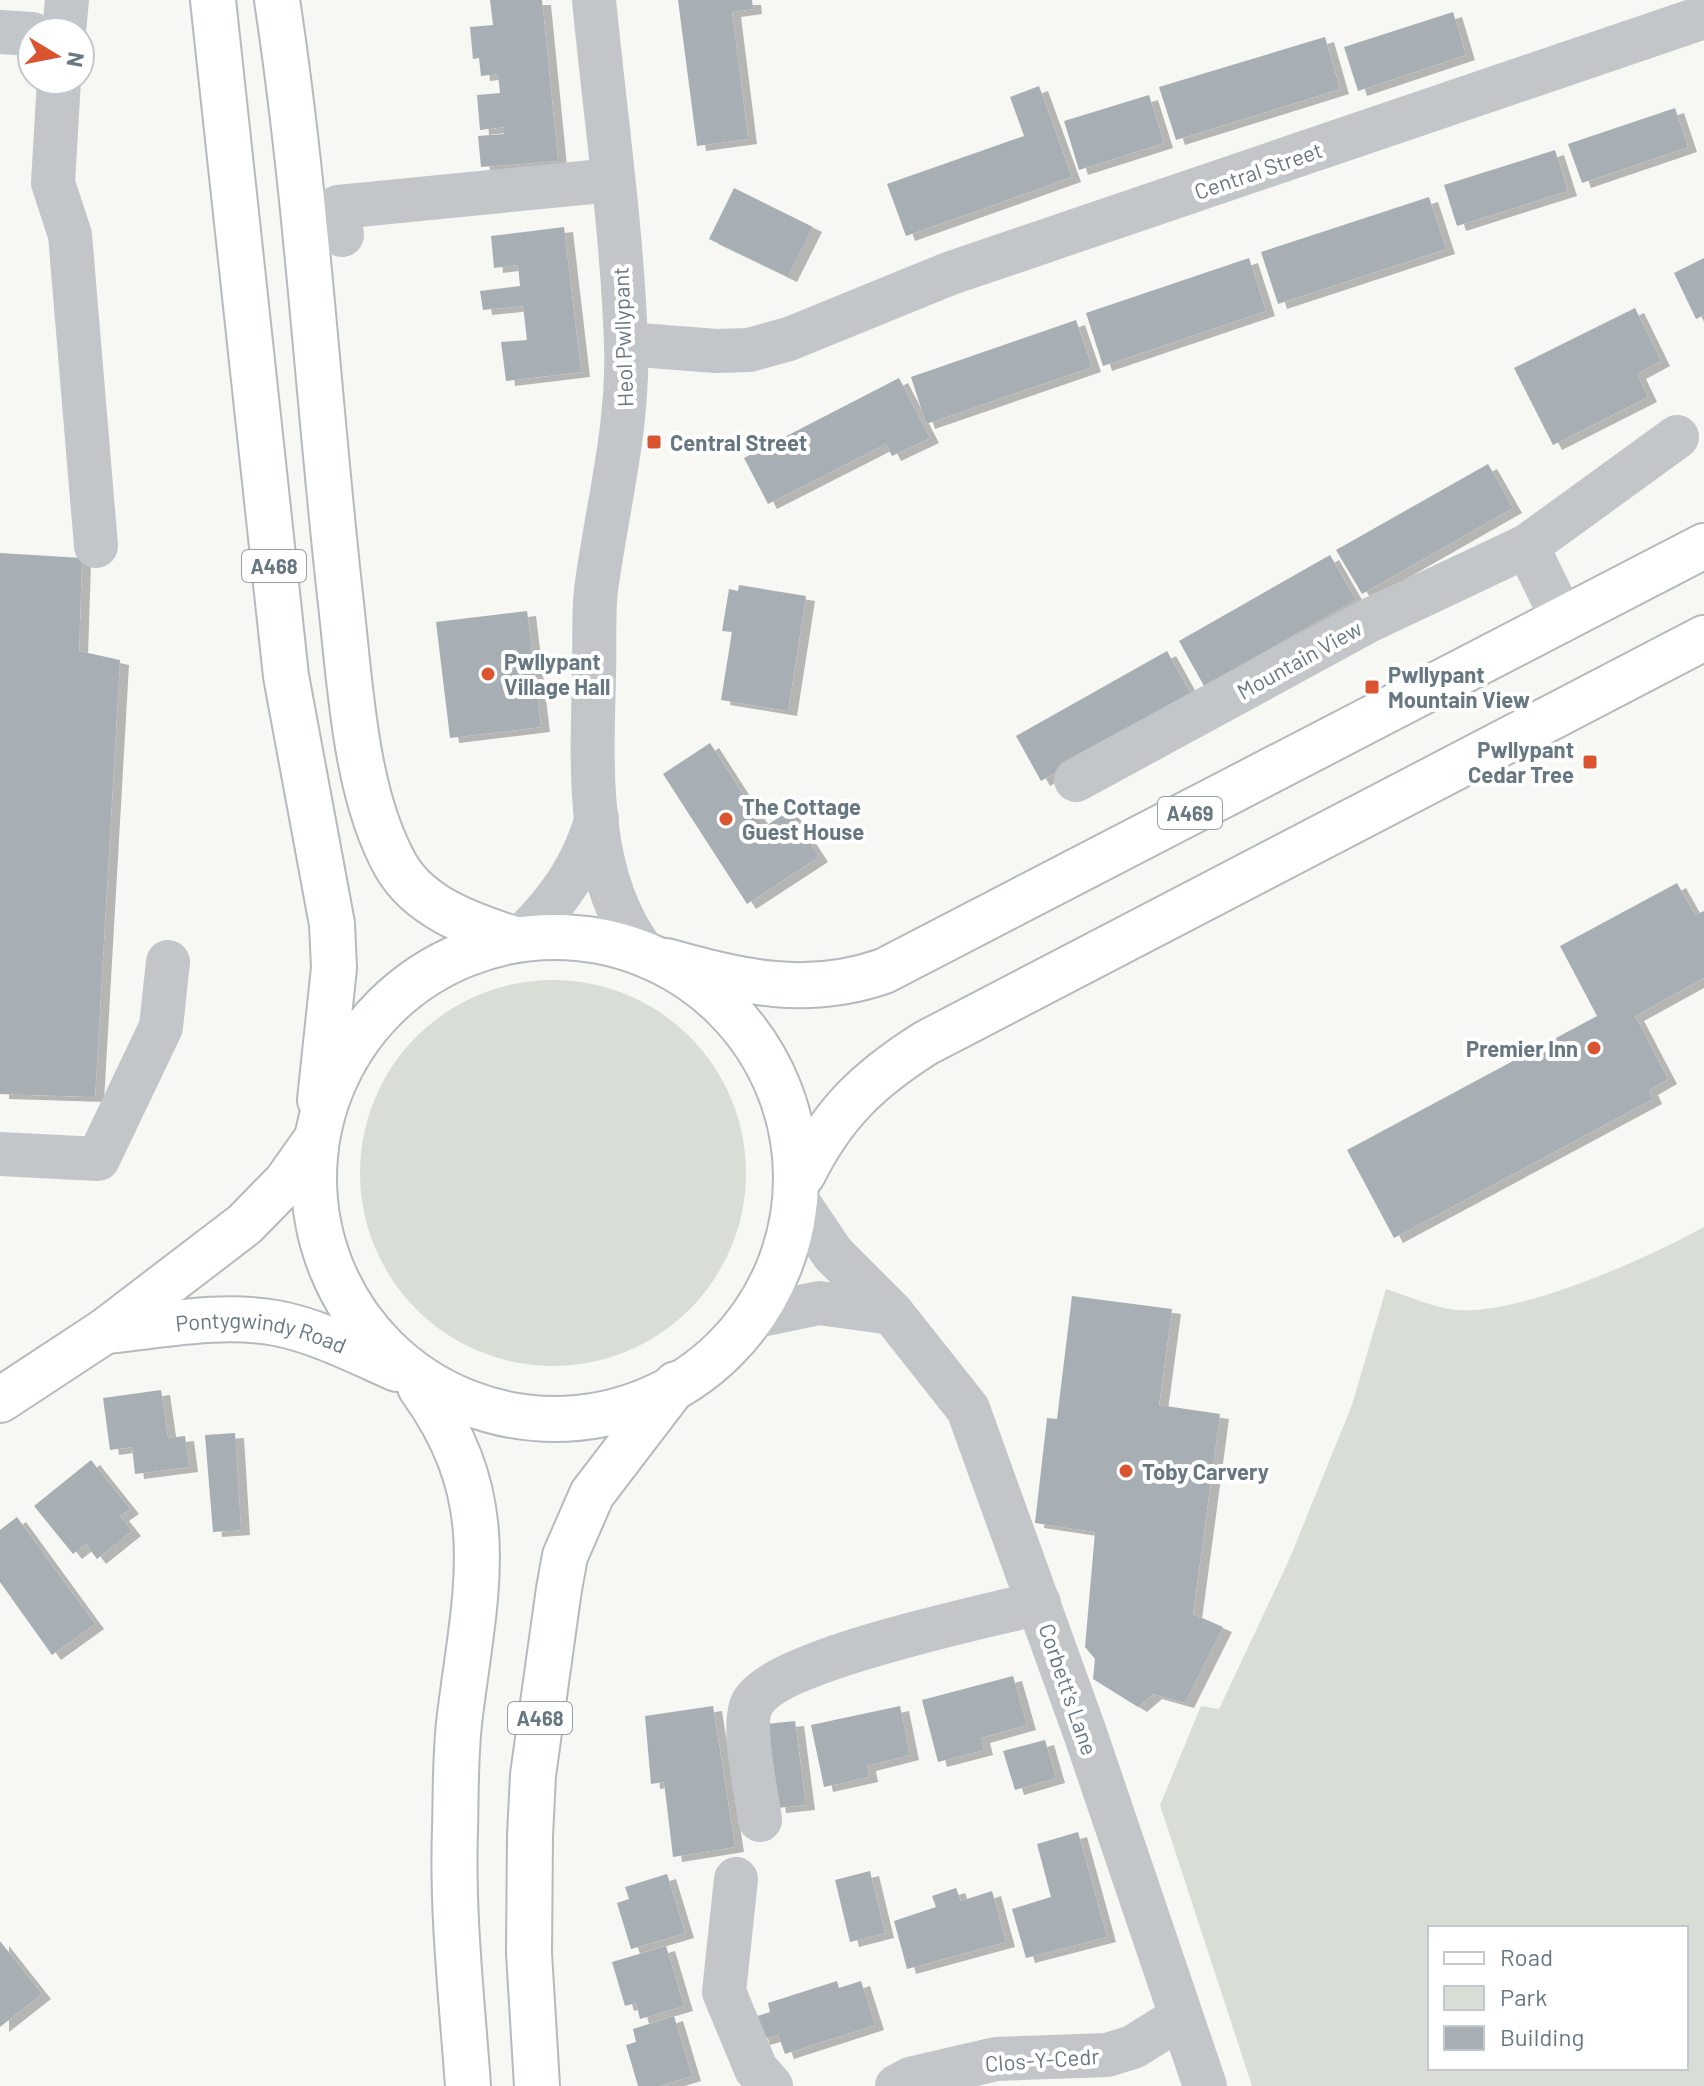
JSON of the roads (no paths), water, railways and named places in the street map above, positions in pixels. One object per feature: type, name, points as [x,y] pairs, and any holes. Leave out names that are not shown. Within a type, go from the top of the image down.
[{"type":"main road","name":"A468","points":[[213,0],[286,676],[332,924],[334,968],[316,1136]]},
{"type":"main road","name":"A468","points":[[277,0],[340,594],[372,808],[396,866],[420,895],[456,917],[517,937]]},
{"type":"main road","name":"A469","points":[[649,954],[725,976],[803,987],[842,984],[884,971],[1704,546]]},
{"type":"main road","points":[[413,1378],[464,1409],[481,1415],[522,1420],[555,1418],[614,1406],[676,1384],[711,1359],[751,1317],[779,1267],[800,1188],[826,1131],[843,1109],[888,1068],[926,1043],[1704,638]]},
{"type":"main road","points":[[468,2086],[454,1837],[459,1719],[478,1585],[479,1536],[460,1458],[447,1430],[413,1378],[365,1324],[330,1263],[315,1210],[312,1170],[316,1136],[334,1091],[359,1048],[410,986],[462,952],[517,937],[582,933],[649,954],[713,1009],[775,1080],[799,1134],[800,1188]]},
{"type":"main road","name":"Pontygwindy Road","points":[[0,1400],[105,1331],[245,1224],[286,1182],[316,1136]]},
{"type":"main road","name":"Pontygwindy Road","points":[[105,1331],[214,1321],[274,1323],[319,1336],[413,1378]]},
{"type":"main road","name":"A468","points":[[537,2086],[528,1903],[533,1775],[565,1556],[592,1494],[676,1384]]},
{"type":"street","name":"Heol Pwllypant","points":[[594,0],[626,344],[625,424],[596,593],[593,721],[597,817],[610,887],[630,934],[649,954]]},
{"type":"street","name":"Central Street","points":[[626,344],[716,351],[749,350],[789,339],[951,273],[1704,17]]},
{"type":"street","points":[[58,96],[53,183],[70,235],[96,546]]},
{"type":"street","points":[[342,235],[338,207],[612,180]]},
{"type":"street","points":[[29,224],[53,183]]},
{"type":"street","name":"Mountain View","points":[[1076,780],[1370,620],[1527,546],[1677,437]]},
{"type":"street","points":[[1527,546],[1563,620]]},
{"type":"street","name":"Heol Pwllypant","points":[[517,937],[571,883],[584,858],[597,817]]},
{"type":"street","points":[[0,1154],[98,1159],[161,1027],[168,962]]},
{"type":"street","name":"Corbett's Lane","points":[[800,1188],[833,1254],[892,1313],[968,1409],[1039,1603],[1205,2086]]},
{"type":"street","points":[[751,1317],[819,1303],[892,1313]]},
{"type":"street","points":[[760,1820],[750,1734],[751,1705],[768,1686],[842,1654],[1039,1603]]},
{"type":"street","points":[[736,1879],[724,1992],[756,2069],[771,2086]]},
{"type":"street","name":"Clos-Y-Cedr","points":[[897,2086],[996,2059],[1107,2055],[1133,2047],[1181,2017]]},
{"type":"place","name":"Central Street","points":[[654,442]]},
{"type":"place","name":"Pwllypant Village Hall","points":[[488,674]]},
{"type":"place","name":"Pwllypant Mountain View","points":[[1372,687]]},
{"type":"place","name":"Pwllypant Cedar Tree","points":[[1590,762]]},
{"type":"place","name":"The Cottage Guest House","points":[[726,819]]},
{"type":"place","name":"Premier Inn","points":[[1594,1048]]},
{"type":"place","name":"Toby Carvery","points":[[1126,1471]]}]
